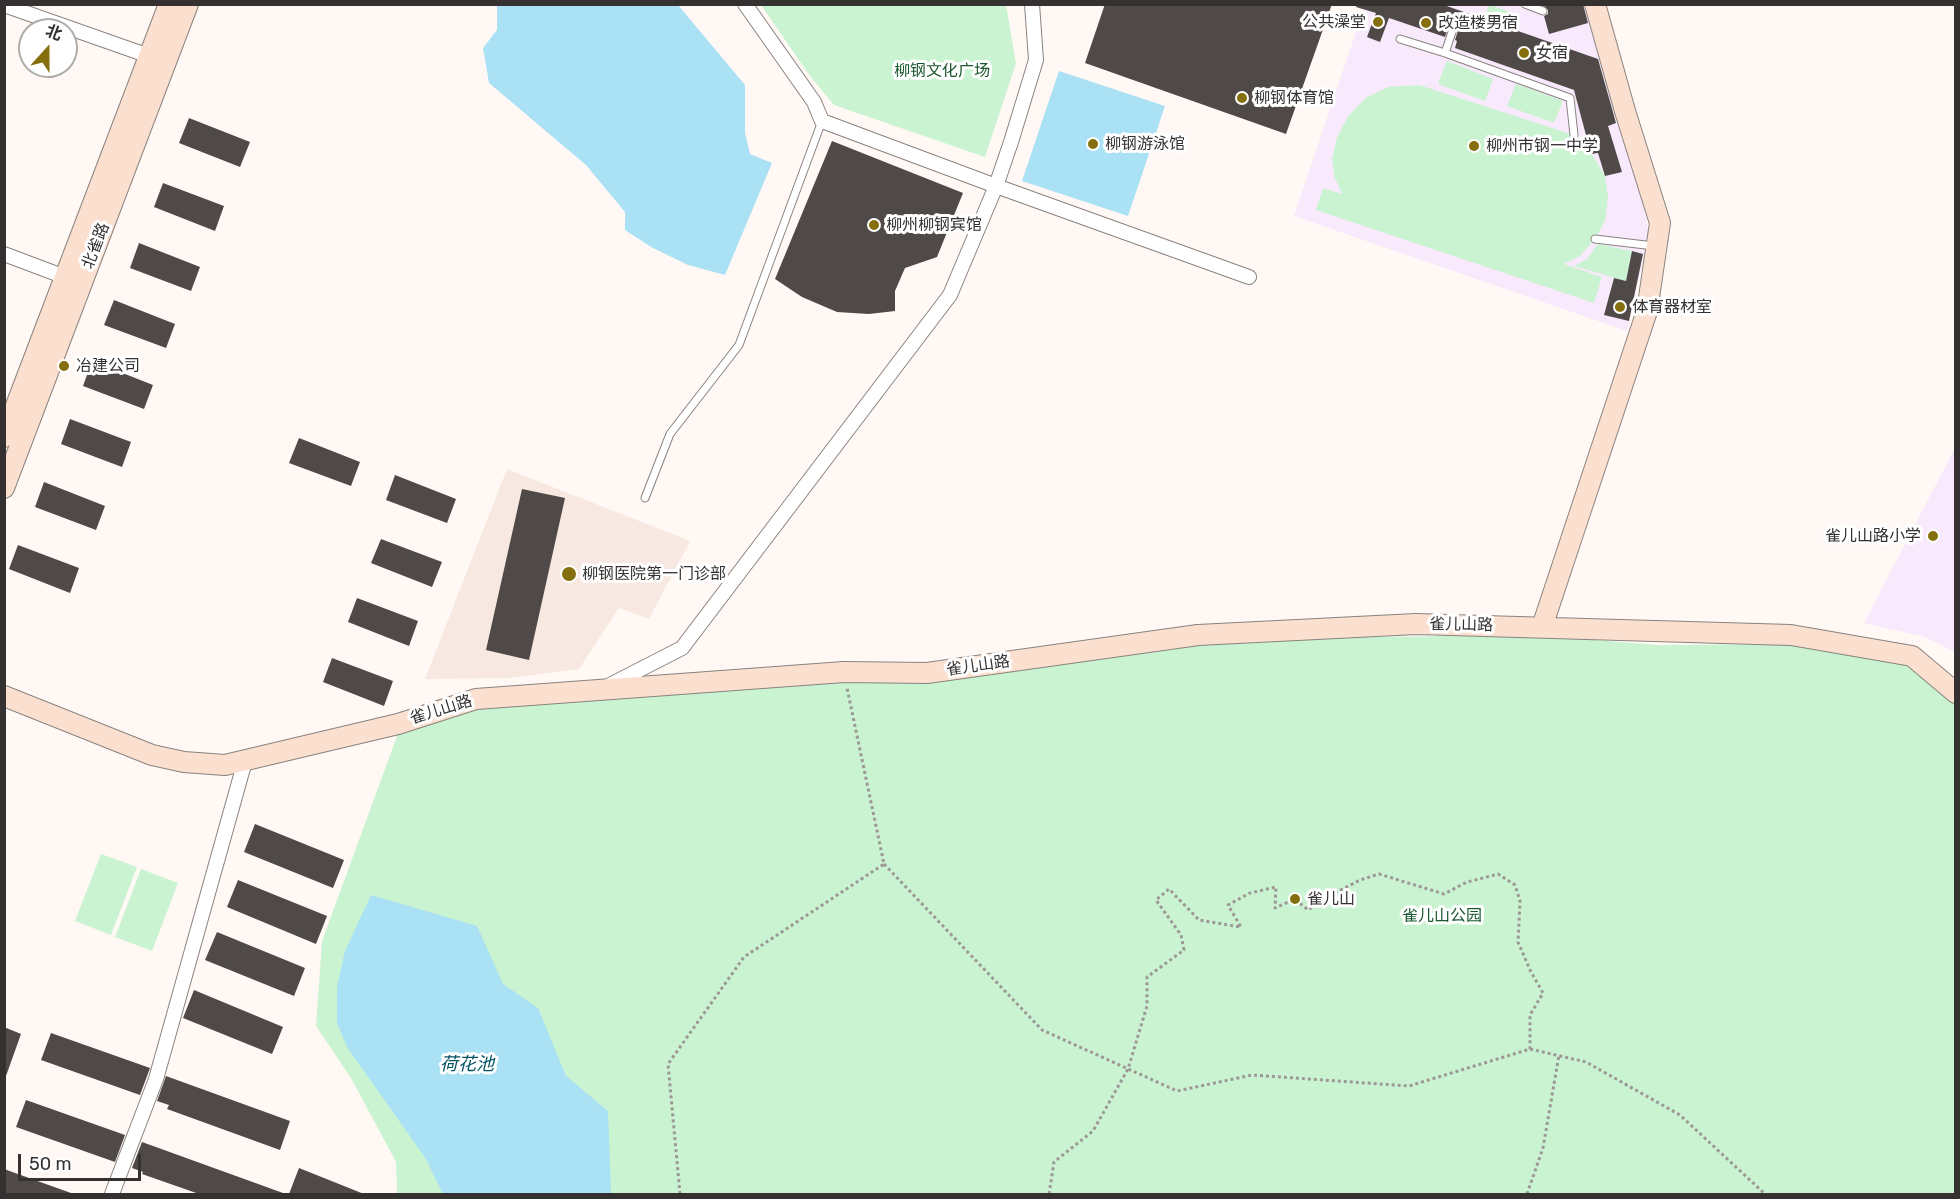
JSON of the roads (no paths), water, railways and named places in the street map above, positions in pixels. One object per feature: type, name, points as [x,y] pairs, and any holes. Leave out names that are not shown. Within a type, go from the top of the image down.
[{"type":"street","name":"北雀路","points":[[4,437],[168,4]]},
{"type":"street","name":"北雀路","points":[[4,488],[188,4]]},
{"type":"street","points":[[745,4],[814,102],[822,121],[1249,278]]},
{"type":"street","points":[[601,690],[682,648],[950,295],[996,186],[1035,60],[1032,4]]},
{"type":"street","points":[[1542,627],[1647,311],[1659,223],[1595,4]]},
{"type":"street","points":[[4,5],[149,56]]},
{"type":"street","points":[[4,254],[65,277]]},
{"type":"street","name":"雀儿山路","points":[[4,696],[152,755],[184,762],[225,765],[398,724],[476,699],[844,672],[927,673],[1198,635],[1416,624],[1791,635],[1912,656],[1956,693]]},
{"type":"street","points":[[112,1194],[156,1079],[245,761]]},
{"type":"lane","points":[[1525,4],[1543,11]]},
{"type":"lane","points":[[1445,54],[1457,17]]},
{"type":"lane","points":[[1400,39],[1570,98],[1574,135]]},
{"type":"lane","points":[[645,498],[670,434],[739,345],[822,121]]},
{"type":"lane","points":[[1596,239],[1656,246]]},
{"type":"water","points":[[497,5],[678,5],[745,85],[745,133],[750,154],[772,163],[725,275],[688,265],[651,247],[625,230],[625,212],[586,165],[489,83],[483,48],[497,30]]},
{"type":"water","name":"柳钢游泳馆","points":[[1059,71],[1165,106],[1128,216],[1022,181]]},
{"type":"water","name":"荷花池","points":[[371,895],[477,926],[503,984],[538,1008],[566,1076],[608,1111],[611,1194],[443,1194],[426,1159],[347,1047],[337,1023],[337,987],[345,951]]},
{"type":"place","name":"公共澡堂","points":[[1378,22]]},
{"type":"place","name":"改造楼男宿","points":[[1426,23]]},
{"type":"place","name":"女宿","points":[[1524,53]]},
{"type":"place","name":"柳钢体育馆","points":[[1242,98]]},
{"type":"place","name":"柳钢游泳馆","points":[[1093,144]]},
{"type":"place","name":"柳州市钢一中学","points":[[1474,146]]},
{"type":"place","name":"柳州柳钢宾馆","points":[[874,225]]},
{"type":"place","name":"体育器材室","points":[[1620,307]]},
{"type":"place","name":"冶建公司","points":[[64,366]]},
{"type":"place","name":"雀儿山路小学","points":[[1933,536]]},
{"type":"place","name":"柳钢医院第一门诊部","points":[[569,574]]},
{"type":"place","name":"雀儿山","points":[[1295,899]]},
{"type":"park label","name":"柳钢文化广场","points":[[942,71]]},
{"type":"park label","name":"雀儿山公园","points":[[1442,916]]}]
